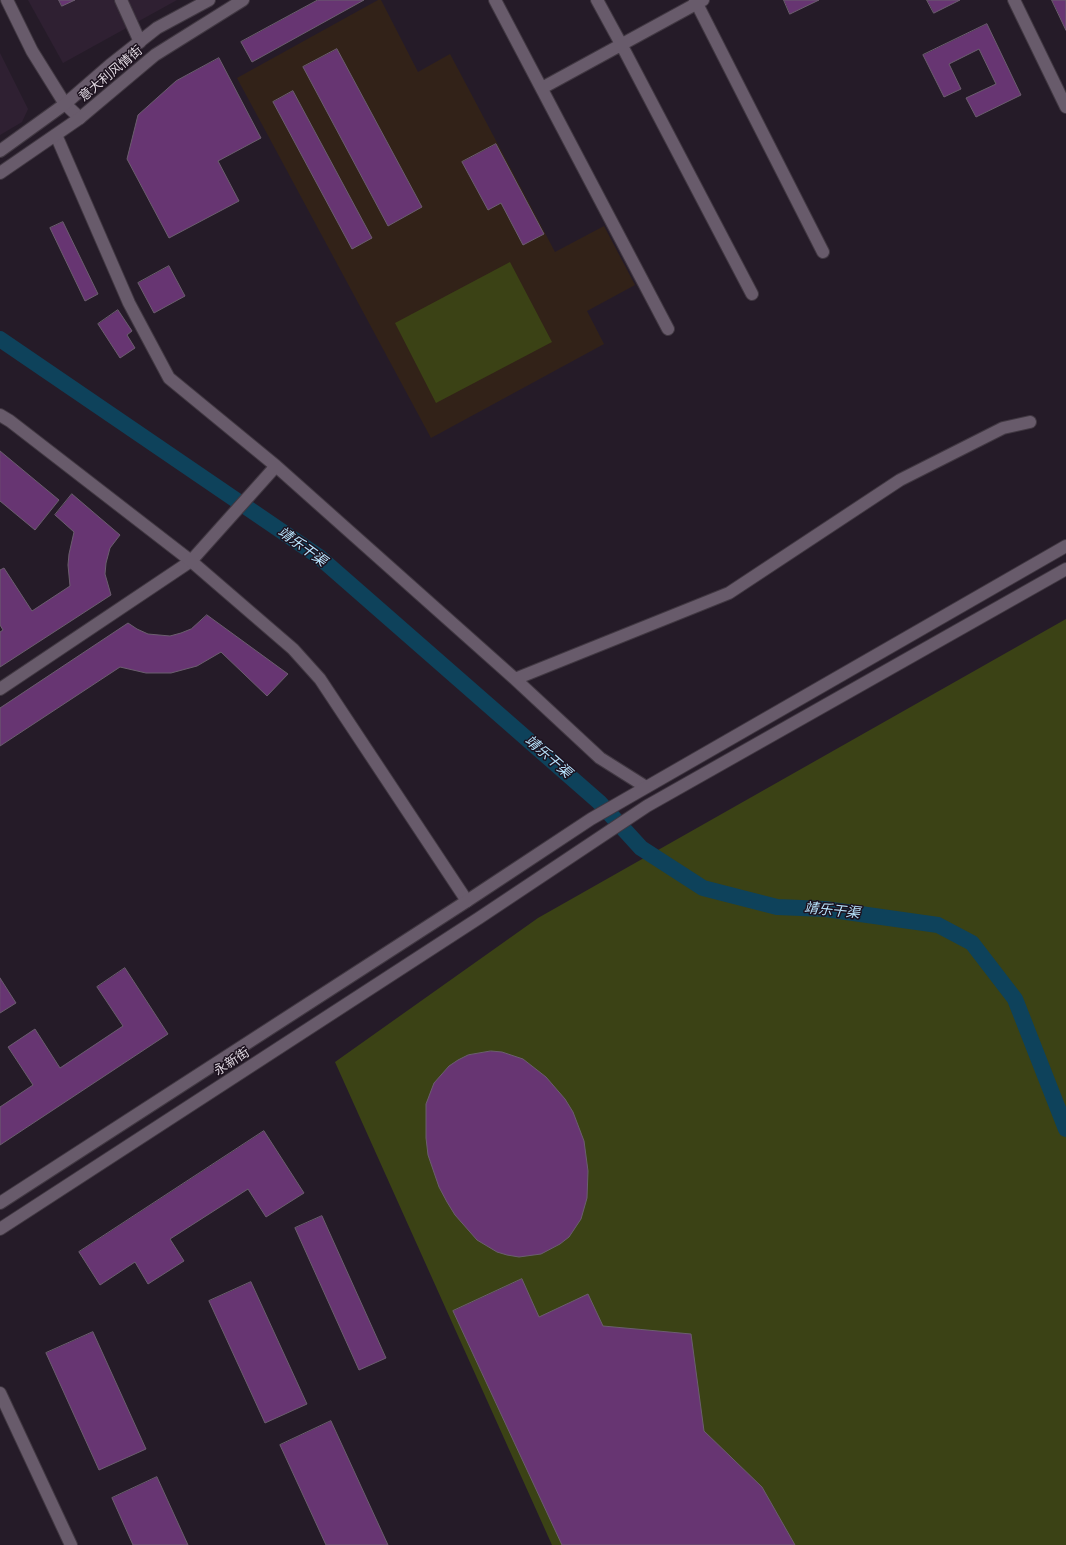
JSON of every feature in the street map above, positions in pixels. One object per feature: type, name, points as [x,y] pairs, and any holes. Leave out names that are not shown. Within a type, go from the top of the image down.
[{"type":"street","points":[[7,0],[32,52],[65,104],[80,118]]},
{"type":"street","points":[[121,0],[140,42]]},
{"type":"street","name":"意大利风情街","points":[[0,151],[65,104],[110,65],[157,28],[209,0]]},
{"type":"street","name":"意大利风情街","points":[[0,173],[80,118],[155,55],[243,0]]},
{"type":"street","points":[[495,0],[668,329]]},
{"type":"street","points":[[597,0],[752,294]]},
{"type":"street","points":[[1014,0],[1066,107]]},
{"type":"street","points":[[542,88],[699,1],[823,252]]},
{"type":"street","points":[[56,135],[129,303],[169,378],[276,466],[515,679],[600,758],[646,787]]},
{"type":"street","points":[[0,415],[10,421],[191,561],[293,650],[320,679],[479,918]]},
{"type":"street","points":[[515,679],[729,593],[900,480],[1003,428],[1030,422]]},
{"type":"street","points":[[0,689],[191,561],[276,466]]},
{"type":"street","name":"永新街","points":[[0,1203],[467,901],[591,818],[1066,546]]},
{"type":"street","name":"永新街","points":[[0,1229],[479,918],[646,806],[1066,569]]},
{"type":"street","points":[[0,1393],[70,1545]]},
{"type":"shaded area","points":[[28,0],[177,0],[63,63]]},
{"type":"shaded area","points":[[378,0],[381,0],[418,72],[450,54],[555,252],[604,226],[635,285],[587,311],[604,344],[431,438],[237,78]]},
{"type":"shaded area","points":[[0,53],[28,109],[22,122],[0,135]]},
{"type":"green space","points":[[510,262],[552,342],[436,403],[395,323]]},
{"type":"green space","points":[[1066,619],[1066,1545],[552,1545],[335,1062],[538,918]]},
{"type":"building","points":[[59,0],[75,0],[62,6]]},
{"type":"building","points":[[318,0],[364,0],[252,62],[241,42]]},
{"type":"building","points":[[784,0],[819,0],[790,14]]},
{"type":"building","points":[[927,0],[960,0],[934,13]]},
{"type":"building","points":[[1052,0],[1066,0],[1066,30]]},
{"type":"building","points":[[987,24],[1021,95],[976,117],[966,98],[996,84],[979,49],[949,64],[961,89],[944,97],[923,55]]},
{"type":"building","points":[[337,49],[422,207],[388,226],[303,67]]},
{"type":"building","points":[[219,58],[261,138],[218,161],[239,201],[169,238],[127,159],[138,115],[176,81]]},
{"type":"building","points":[[293,91],[372,238],[352,249],[273,102]]},
{"type":"building","points":[[496,144],[544,234],[523,245],[501,203],[488,210],[462,162]]},
{"type":"building","points":[[63,222],[98,294],[85,301],[50,228]]},
{"type":"building","points":[[169,266],[185,296],[154,313],[138,283]]},
{"type":"building","points":[[118,310],[132,331],[127,335],[135,348],[120,358],[98,324]]},
{"type":"building","points":[[0,451],[59,500],[35,530],[0,501]]},
{"type":"building","points":[[72,494],[120,535],[110,548],[106,563],[105,574],[111,595],[0,667],[0,632],[3,630],[0,625],[0,570],[4,568],[32,611],[70,586],[68,565],[74,532],[55,515]]},
{"type":"building","points":[[207,615],[288,674],[267,696],[221,652],[197,666],[171,673],[146,673],[120,667],[0,746],[0,708],[128,623],[148,634],[170,636],[191,629]]},
{"type":"building","points":[[125,968],[168,1034],[0,1145],[0,1107],[33,1085],[8,1047],[35,1029],[60,1068],[123,1026],[97,987]]},
{"type":"building","points":[[0,978],[16,1003],[0,1013]]},
{"type":"building","points":[[491,1051],[502,1052],[523,1059],[546,1077],[565,1099],[573,1112],[584,1141],[588,1171],[587,1198],[581,1219],[569,1237],[560,1244],[541,1254],[519,1257],[507,1255],[497,1252],[477,1240],[455,1215],[447,1202],[439,1187],[428,1155],[426,1138],[426,1104],[434,1083],[449,1066],[458,1060],[468,1055]]},
{"type":"building","points":[[264,1131],[304,1193],[266,1217],[248,1189],[170,1239],[184,1261],[148,1284],[135,1262],[100,1285],[79,1252]]},
{"type":"building","points":[[322,1216],[386,1358],[359,1370],[295,1228]]},
{"type":"building","points":[[522,1279],[539,1317],[588,1294],[603,1326],[691,1334],[704,1431],[762,1487],[795,1545],[562,1545],[453,1311]]},
{"type":"building","points":[[251,1282],[307,1404],[265,1423],[209,1301]]},
{"type":"building","points":[[93,1332],[146,1449],[99,1470],[46,1353]]},
{"type":"building","points":[[331,1421],[388,1545],[326,1545],[280,1445]]},
{"type":"building","points":[[157,1477],[188,1545],[133,1545],[112,1498]]},
{"type":"waterway","name":"靖乐干渠","points":[[0,339],[318,556],[599,802],[641,848],[703,888],[777,907],[825,909],[938,925],[972,943],[1015,999],[1066,1129]]}]
